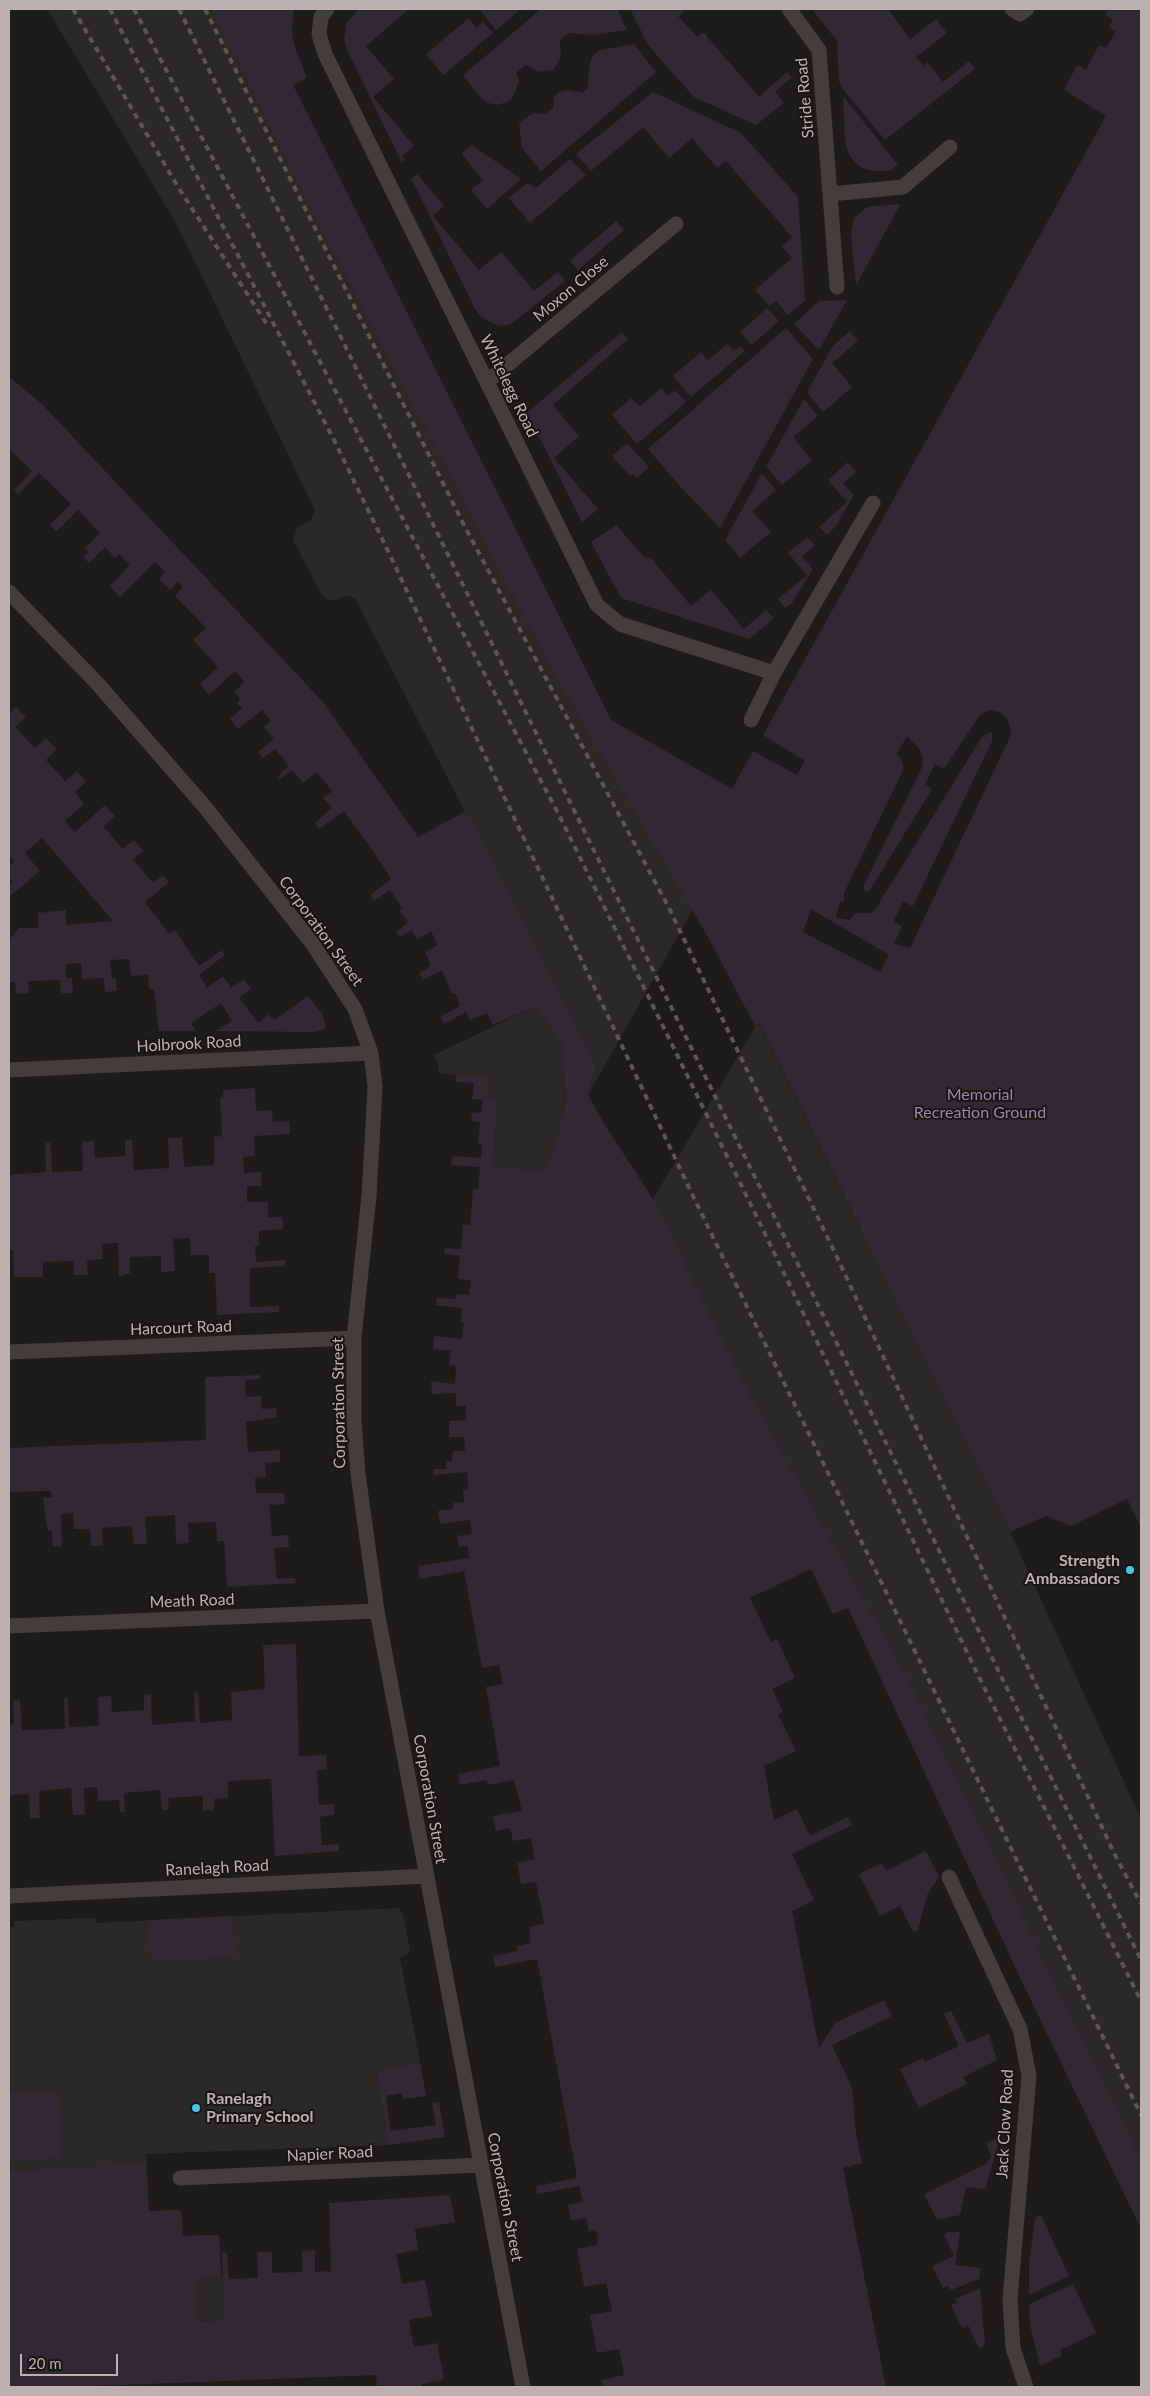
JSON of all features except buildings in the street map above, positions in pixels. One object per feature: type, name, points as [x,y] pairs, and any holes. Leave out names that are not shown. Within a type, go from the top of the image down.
[{"type":"street","name":"Whitelegg Road","points":[[327,9],[321,17],[319,34],[325,54],[597,605],[620,624],[774,673]]},
{"type":"street","name":"Stride Road","points":[[789,9],[819,50],[837,287]]},
{"type":"street","points":[[831,194],[903,187],[950,146]]},
{"type":"street","name":"Moxon Close","points":[[488,381],[676,224]]},
{"type":"street","points":[[751,720],[774,673],[873,503]]},
{"type":"street","name":"Corporation Street","points":[[9,592],[97,683],[206,807],[312,943],[355,1008],[371,1053],[375,1086],[373,1134],[354,1338],[354,1421],[358,1474],[378,1611],[523,2387]]},
{"type":"street","name":"Holbrook Road","points":[[9,1070],[371,1053]]},
{"type":"street","name":"Harcourt Road","points":[[9,1352],[354,1338]]},
{"type":"street","name":"Meath Road","points":[[9,1626],[378,1611]]},
{"type":"street","name":"Ranelagh Road","points":[[9,1896],[427,1876]]},
{"type":"street","name":"Jack Clow Road","points":[[949,1877],[1020,2029],[1029,2076],[1010,2299],[1013,2348],[1026,2387]]},
{"type":"street","name":"Napier Road","points":[[180,2178],[482,2165]]},
{"type":"shaded area","points":[[47,9],[254,9],[611,720],[732,789],[692,911],[588,1095],[596,1066],[355,598],[346,596],[330,601],[322,595],[293,540],[297,528],[310,521],[315,510],[176,223]]},
{"type":"shaded area","points":[[536,1006],[563,1047],[566,1105],[546,1171],[493,1165],[498,1100],[488,1099],[488,1076],[439,1074],[438,1064],[434,1055]]},
{"type":"shaded area","points":[[758,1022],[1010,1532],[1141,1819],[1141,2160],[911,1684],[750,1394],[653,1199]]},
{"type":"shaded area","name":"Ranelagh Primary School","points":[[398,1908],[403,1914],[410,1952],[400,1958],[420,2062],[377,2071],[388,2145],[146,2154],[149,2211],[181,2210],[183,2236],[219,2235],[221,2276],[223,2276],[224,2320],[9,2327],[9,1927],[14,1927],[14,1921],[95,1918],[96,1923]]},
{"type":"green space","name":"Memorial Recreation Ground","points":[[212,9],[294,9],[292,29],[294,45],[307,78],[293,85],[611,720],[732,789],[753,751],[797,775],[805,761],[763,735],[1106,116],[1064,90],[1077,65],[1086,70],[1099,45],[1106,48],[1116,31],[1109,27],[1113,19],[1105,15],[1108,9],[1141,9],[1141,1527],[1127,1499],[1071,1526],[1046,1516],[1010,1532],[759,1023],[755,1026],[709,939],[550,665],[321,228]],"holes":[[[989,710],[1000,712],[1007,718],[1011,730],[1009,739],[910,948],[894,944],[902,926],[893,922],[903,902],[913,906],[992,741],[993,734],[991,732],[982,737],[876,908],[871,913],[855,913],[850,920],[836,918],[839,903],[844,901],[844,893],[904,768],[901,758],[897,754],[907,736],[921,751],[922,767],[863,887],[865,892],[870,890],[932,789],[925,784],[935,764],[944,769],[980,715]],[[811,909],[889,955],[880,972],[803,932]]]},
{"type":"green space","points":[[359,9],[409,9],[366,46],[394,79],[373,97],[414,146],[402,156],[405,160],[402,163],[347,50],[344,39],[347,22]]},
{"type":"green space","points":[[479,9],[521,9],[496,30]]},
{"type":"green space","points":[[541,9],[617,9],[627,30],[593,35],[569,33],[560,40],[561,57],[553,70],[539,72],[526,65],[516,73],[519,81],[513,97],[507,102],[497,105],[488,103],[480,97],[463,75]]},
{"type":"green space","points":[[630,9],[683,9],[684,11],[678,16],[697,37],[703,32],[759,97],[787,72],[792,77],[775,92],[784,103],[756,125],[694,97],[648,45]]},
{"type":"green space","points":[[812,9],[888,9],[910,39],[936,19],[947,33],[916,57],[923,66],[927,62],[943,82],[969,61],[975,69],[885,140],[842,88],[839,81],[837,41]]},
{"type":"green space","points":[[469,18],[476,28],[483,22],[493,33],[443,75],[426,54]]},
{"type":"green space","points":[[634,44],[656,72],[541,171],[522,148],[519,123],[533,113],[545,114],[553,108],[554,97],[559,92],[568,90],[583,93],[588,88],[589,67],[592,57],[600,50]]},
{"type":"green space","points":[[653,92],[741,133],[798,197],[805,301],[788,315],[776,301],[769,306],[755,290],[792,258],[782,246],[792,237],[726,161],[717,168],[692,138],[669,158],[643,127],[591,171],[576,154]]},
{"type":"green space","points":[[843,96],[898,165],[889,171],[875,171],[864,169],[854,162],[848,152],[845,140]]},
{"type":"green space","points":[[472,145],[521,179],[487,209],[471,190],[483,180],[463,156],[463,152]]},
{"type":"green space","points":[[570,159],[586,175],[530,223],[509,198],[527,183],[536,188]]},
{"type":"green space","points":[[417,174],[444,206],[433,216],[479,270],[501,252],[534,291],[558,272],[565,281],[511,324],[499,326],[482,318],[475,309],[411,178]]},
{"type":"green space","points":[[900,204],[856,285],[851,234],[854,218],[867,207]]},
{"type":"green space","points":[[616,221],[624,230],[578,270],[570,261]]},
{"type":"green space","points":[[847,300],[819,350],[794,324],[819,301]]},
{"type":"green space","points":[[767,308],[779,321],[752,345],[740,332]]},
{"type":"green space","points":[[786,328],[813,359],[720,528],[648,449]]},
{"type":"green space","points":[[850,331],[858,341],[832,363],[852,387],[823,412],[807,392],[833,346]]},
{"type":"green space","points":[[622,332],[628,339],[553,405],[579,436],[554,458],[598,509],[582,522],[527,413]]},
{"type":"green space","points":[[727,344],[734,351],[741,346],[745,351],[691,397],[673,376],[701,352],[708,360]]},
{"type":"green space","points":[[9,377],[42,404],[323,702],[418,837],[466,811],[596,1066],[588,1095],[653,1199],[750,1394],[911,1684],[1141,2160],[1141,2229],[1024,1986],[848,1608],[833,1614],[811,1569],[750,1598],[771,1642],[777,1639],[795,1678],[772,1689],[783,1711],[778,1714],[796,1751],[764,1766],[774,1820],[797,1809],[810,1836],[848,1817],[852,1825],[792,1854],[814,1900],[792,1911],[819,2048],[835,2023],[884,2000],[892,2016],[832,2045],[852,2088],[856,2134],[862,2163],[843,2168],[886,2387],[603,2387],[602,2380],[624,2375],[619,2349],[597,2353],[590,2315],[612,2311],[606,2283],[584,2287],[577,2249],[598,2245],[596,2230],[589,2231],[586,2218],[571,2221],[568,2205],[583,2202],[579,2186],[537,2194],[536,2186],[577,2178],[537,1959],[495,1967],[493,1956],[518,1951],[517,1946],[531,1943],[529,1927],[544,1924],[536,1882],[521,1884],[517,1863],[535,1859],[531,1838],[513,1841],[510,1828],[496,1831],[493,1816],[522,1811],[514,1780],[488,1785],[486,1780],[460,1785],[458,1774],[500,1766],[486,1687],[503,1684],[499,1665],[482,1668],[464,1571],[420,1579],[418,1566],[469,1558],[468,1546],[459,1547],[457,1536],[472,1534],[470,1520],[440,1524],[438,1511],[453,1509],[453,1503],[464,1502],[463,1490],[468,1489],[467,1472],[433,1475],[433,1469],[446,1469],[446,1461],[452,1461],[453,1451],[465,1451],[464,1437],[449,1437],[449,1421],[466,1420],[466,1406],[456,1406],[456,1393],[432,1394],[431,1381],[455,1384],[456,1366],[449,1365],[451,1351],[433,1349],[434,1336],[462,1339],[464,1323],[461,1322],[462,1308],[436,1305],[437,1298],[455,1299],[456,1294],[469,1295],[471,1280],[458,1279],[460,1256],[444,1254],[445,1248],[461,1249],[463,1224],[470,1225],[473,1189],[478,1189],[480,1167],[451,1165],[452,1156],[481,1158],[482,1145],[478,1144],[480,1122],[471,1121],[472,1112],[481,1113],[483,1100],[472,1099],[474,1083],[455,1082],[456,1075],[488,1076],[488,1098],[498,1099],[493,1165],[546,1171],[566,1105],[563,1047],[536,1006],[493,1025],[487,1013],[470,1020],[466,1012],[444,1024],[440,1017],[460,1006],[455,993],[452,994],[442,970],[423,980],[419,973],[431,966],[425,952],[438,945],[431,931],[417,940],[412,930],[400,937],[396,932],[408,922],[399,910],[402,908],[390,890],[374,901],[370,895],[391,879],[344,811],[319,829],[315,823],[332,808],[323,798],[332,791],[317,772],[303,783],[292,770],[280,779],[278,776],[289,766],[275,749],[263,758],[258,752],[274,739],[264,727],[271,721],[262,710],[238,729],[230,719],[242,708],[237,703],[240,699],[234,692],[244,682],[235,671],[209,695],[200,684],[218,667],[193,640],[206,628],[175,596],[183,587],[178,582],[170,590],[159,579],[165,572],[155,562],[120,597],[110,586],[130,565],[119,554],[115,558],[105,547],[89,563],[83,557],[88,552],[85,548],[100,533],[78,510],[56,532],[50,525],[71,504],[39,473],[9,504],[18,494],[14,490],[32,471],[9,449]]},
{"type":"green space","points":[[661,388],[668,396],[675,390],[686,402],[637,444],[612,415],[631,398],[640,406]]},
{"type":"green space","points":[[804,399],[818,416],[793,437],[812,460],[782,485],[766,467]]},
{"type":"green space","points":[[627,443],[649,467],[637,478],[633,474],[630,476],[612,456]]},
{"type":"green space","points":[[848,462],[856,472],[843,483],[854,495],[836,526],[827,535],[819,527],[847,502],[828,480]]},
{"type":"green space","points":[[762,473],[776,490],[752,511],[771,532],[740,558],[725,540]]},
{"type":"green space","points":[[616,525],[646,559],[650,557],[691,606],[711,590],[744,629],[766,610],[774,618],[749,639],[621,598],[591,542]]},
{"type":"green space","points":[[807,537],[815,545],[802,557],[813,569],[792,603],[785,608],[778,599],[807,575],[788,553]]},
{"type":"green space","points":[[16,707],[26,717],[15,727],[35,748],[46,738],[57,749],[46,760],[65,781],[77,771],[86,782],[75,792],[84,804],[65,821],[75,832],[105,805],[115,816],[103,826],[123,849],[134,840],[143,851],[133,859],[153,883],[163,875],[169,882],[145,902],[169,934],[175,930],[199,966],[222,950],[225,955],[199,975],[207,988],[223,976],[231,988],[244,979],[251,989],[239,998],[258,1023],[269,1014],[274,1020],[308,996],[323,1015],[326,1026],[324,1030],[314,1032],[215,1031],[232,1021],[221,1003],[191,1023],[196,1031],[159,1031],[154,989],[149,989],[148,975],[131,976],[129,959],[110,960],[112,978],[116,978],[117,991],[105,992],[104,978],[82,979],[81,963],[66,964],[66,978],[72,978],[73,993],[61,993],[60,980],[28,981],[29,993],[16,994],[15,982],[9,982],[9,940],[19,928],[38,928],[38,913],[66,910],[66,925],[113,921],[42,838],[25,853],[40,871],[9,897],[9,886],[13,882],[9,877],[9,866],[14,862],[9,855],[9,714]]},
{"type":"green space","points":[[255,1088],[256,1111],[272,1110],[273,1122],[289,1121],[290,1134],[254,1136],[255,1156],[243,1157],[244,1173],[261,1172],[262,1186],[247,1186],[247,1202],[268,1202],[268,1217],[282,1217],[283,1222],[283,1229],[259,1231],[259,1245],[255,1246],[256,1262],[285,1260],[285,1266],[250,1268],[250,1307],[279,1306],[279,1312],[217,1315],[215,1273],[209,1273],[209,1255],[191,1255],[190,1238],[173,1239],[175,1271],[161,1272],[161,1256],[130,1257],[130,1273],[119,1277],[118,1243],[102,1244],[103,1259],[87,1260],[88,1275],[74,1275],[74,1261],[43,1262],[43,1277],[14,1277],[13,1250],[9,1250],[9,1175],[46,1172],[45,1143],[51,1143],[52,1172],[83,1171],[82,1142],[94,1141],[95,1158],[125,1156],[125,1140],[132,1140],[134,1170],[169,1168],[168,1138],[182,1138],[184,1167],[214,1165],[214,1137],[222,1136],[220,1098],[223,1097],[223,1090]]},
{"type":"green space","points":[[260,1375],[260,1379],[245,1380],[246,1397],[261,1396],[262,1409],[276,1408],[277,1417],[246,1422],[248,1452],[280,1450],[280,1462],[265,1463],[266,1477],[255,1478],[256,1493],[284,1493],[285,1504],[269,1505],[272,1536],[288,1535],[289,1547],[274,1548],[277,1579],[295,1578],[296,1583],[227,1587],[224,1541],[217,1541],[216,1522],[188,1523],[189,1543],[176,1544],[175,1515],[145,1517],[147,1544],[134,1544],[132,1526],[102,1528],[103,1545],[91,1546],[90,1529],[74,1529],[73,1513],[61,1514],[62,1546],[53,1547],[52,1531],[48,1531],[43,1498],[52,1497],[51,1491],[9,1492],[9,1448],[206,1440],[205,1377]]},
{"type":"green space","points":[[296,1644],[299,1756],[326,1755],[327,1769],[317,1770],[319,1805],[334,1804],[334,1815],[320,1817],[322,1845],[339,1844],[339,1851],[275,1856],[271,1779],[228,1781],[228,1798],[214,1799],[214,1810],[203,1811],[203,1796],[168,1798],[169,1810],[162,1810],[160,1790],[124,1793],[125,1812],[120,1813],[119,1800],[98,1801],[97,1787],[84,1788],[85,1815],[73,1815],[71,1788],[39,1791],[40,1818],[30,1818],[29,1794],[11,1795],[9,1798],[9,1725],[14,1724],[13,1701],[20,1700],[22,1730],[65,1729],[64,1698],[68,1698],[69,1727],[99,1726],[98,1697],[111,1696],[112,1712],[144,1710],[144,1695],[151,1694],[152,1725],[195,1721],[194,1693],[198,1692],[200,1723],[232,1720],[231,1692],[265,1689],[263,1645]]},
{"type":"green space","points":[[926,1851],[939,1877],[927,1895],[918,1930],[913,1932],[900,1906],[880,1916],[859,1874],[882,1863],[886,1871]]},
{"type":"green space","points":[[232,1916],[235,1957],[151,1961],[149,1920]]},
{"type":"green space","points":[[951,2011],[967,2043],[989,2034],[997,2060],[963,2077],[967,2084],[919,2108],[900,2069],[923,2058],[925,2062],[959,2046],[944,2014]]},
{"type":"green space","points":[[420,2062],[426,2096],[403,2099],[402,2093],[386,2096],[391,2131],[436,2125],[432,2103],[439,2102],[445,2137],[388,2145],[377,2071]]},
{"type":"green space","points":[[58,2091],[61,2158],[9,2160],[9,2093]]},
{"type":"green space","points":[[1000,2137],[985,2189],[966,2187],[960,2215],[937,2220],[924,2194],[986,2164],[991,2157],[986,2143]]},
{"type":"green space","points":[[146,2164],[149,2211],[181,2210],[183,2236],[219,2235],[221,2276],[195,2277],[196,2321],[224,2320],[222,2253],[227,2253],[229,2279],[258,2278],[257,2252],[272,2252],[272,2273],[302,2272],[302,2251],[315,2250],[315,2272],[331,2271],[329,2203],[450,2195],[455,2222],[415,2229],[418,2250],[396,2254],[402,2284],[425,2280],[432,2316],[409,2320],[414,2347],[437,2343],[444,2380],[422,2384],[422,2387],[377,2387],[376,2375],[73,2387],[9,2387],[9,2171]]},
{"type":"green space","points":[[1041,2215],[1069,2276],[1029,2295],[1029,2264],[1034,2226],[1036,2217]]},
{"type":"green space","points":[[960,2232],[955,2265],[981,2268],[979,2279],[951,2290],[948,2286],[943,2288],[932,2266],[954,2256],[944,2234]]},
{"type":"green space","points":[[1073,2284],[1096,2333],[1060,2350],[1062,2355],[1040,2366],[1030,2325],[1029,2304]]},
{"type":"green space","points":[[980,2288],[985,2345],[979,2349],[968,2325],[962,2328],[951,2305],[957,2303],[955,2299]]},
{"type":"railway","points":[[73,9],[178,187],[268,326]]},
{"type":"railway","points":[[110,9],[334,440],[693,1196],[1141,2115]]},
{"type":"railway","points":[[134,9],[560,817],[752,1207],[978,1675],[1141,2001]]},
{"type":"railway","points":[[179,9],[1141,1960]]},
{"type":"railway","points":[[205,9],[465,527],[669,908],[836,1255],[1115,1855],[1141,1904]]},
{"type":"place","name":"Strength Ambassadors","points":[[1130,1570]]},
{"type":"place","name":"Ranelagh Primary School","points":[[196,2108]]}]
